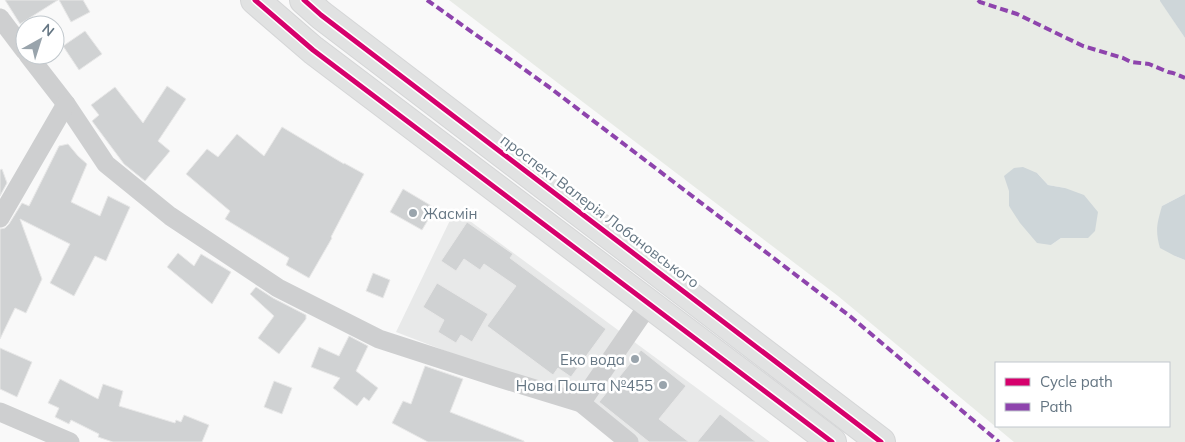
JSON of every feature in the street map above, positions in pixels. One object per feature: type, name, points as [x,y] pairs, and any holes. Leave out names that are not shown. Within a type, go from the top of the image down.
[{"type":"main road","points":[[255,0],[313,50],[832,442]]},
{"type":"main road","name":"проспект Валерія Лобановського","points":[[304,0],[321,15],[881,442]]},
{"type":"street","points":[[0,18],[15,38]]},
{"type":"street","points":[[36,65],[66,104],[106,164],[170,216],[278,288],[379,339],[581,403],[629,442]]},
{"type":"street","points":[[0,218],[66,104]]},
{"type":"street","points":[[581,403],[649,304]]},
{"type":"street","points":[[0,412],[70,442]]},
{"type":"shaded area","points":[[449,0],[1160,0],[1185,38],[1185,194],[1162,206],[1175,256],[1185,260],[1185,442],[1014,442],[996,427],[1170,427],[1170,362],[995,362],[995,426],[838,296]],"holes":[[[1037,173],[1048,185],[1065,188],[1088,238],[1061,238],[1051,245],[1009,206],[1009,191]]]},
{"type":"shaded area","points":[[1185,0],[1185,38],[1160,1]]},
{"type":"shaded area","points":[[1023,167],[1037,173],[1048,185],[1065,188],[1084,195],[1098,212],[1095,231],[1088,238],[1061,238],[1051,245],[1037,243],[1009,206],[1009,191],[1004,176],[1014,168]]},
{"type":"shaded area","points":[[1185,194],[1185,260],[1160,248],[1157,232],[1162,206]]},
{"type":"shaded area","points":[[455,210],[770,442],[629,442],[581,403],[396,332]]},
{"type":"building","points":[[5,0],[58,0],[34,15],[15,16]]},
{"type":"building","points":[[59,0],[83,0],[90,12],[71,22]]},
{"type":"building","points":[[85,31],[102,54],[79,70],[65,49],[65,45]]},
{"type":"building","points":[[167,86],[186,99],[158,141],[170,151],[145,181],[124,164],[92,121],[99,115],[91,105],[115,87],[143,123]]},
{"type":"building","points":[[282,127],[364,174],[332,238],[309,278],[286,265],[289,258],[225,219],[230,211],[186,174],[207,149],[218,157],[237,134],[264,156]]},
{"type":"building","points":[[68,144],[87,164],[71,202],[100,216],[108,196],[130,207],[106,261],[95,256],[74,296],[50,283],[70,244],[20,219],[42,279],[26,313],[15,308],[0,339],[0,229],[5,228],[9,224],[22,203],[29,206],[59,146]]},
{"type":"building","points":[[2,169],[7,183],[0,196],[0,170]]},
{"type":"building","points":[[403,189],[435,208],[422,230],[390,212]]},
{"type":"building","points":[[467,222],[513,254],[510,258],[606,329],[571,377],[558,368],[553,375],[487,326],[516,286],[484,264],[480,270],[464,259],[456,271],[441,261]]},
{"type":"building","points":[[178,253],[194,266],[201,254],[231,272],[212,304],[167,267]]},
{"type":"building","points":[[373,273],[390,280],[383,298],[366,291]]},
{"type":"building","points":[[437,283],[488,314],[472,342],[461,335],[456,343],[438,332],[444,320],[423,307]]},
{"type":"building","points":[[256,287],[306,315],[306,319],[279,354],[258,338],[274,316],[250,294]]},
{"type":"building","points":[[349,336],[368,346],[356,371],[378,388],[369,401],[364,397],[357,406],[333,388],[340,378],[311,367],[319,347],[339,356]]},
{"type":"building","points":[[0,348],[32,362],[17,397],[0,389]]},
{"type":"building","points":[[641,350],[686,386],[659,419],[689,442],[649,442],[599,402]]},
{"type":"building","points":[[425,366],[463,379],[450,412],[524,442],[428,442],[392,423],[403,401],[411,404]]},
{"type":"building","points":[[60,379],[98,399],[103,384],[123,391],[119,406],[175,423],[176,420],[181,422],[184,415],[209,425],[202,442],[113,442],[98,437],[99,434],[71,420],[69,424],[55,417],[59,408],[48,403]]},
{"type":"building","points":[[274,381],[292,388],[282,414],[264,407]]},
{"type":"building","points":[[720,414],[756,442],[697,442]]},
{"type":"marked path","points":[[427,0],[549,87],[851,317],[999,442]]},
{"type":"marked path","points":[[978,0],[1017,14],[1083,46],[1131,62],[1149,64],[1185,78]]},
{"type":"cycle path","points":[[255,0],[313,50],[832,442]]},
{"type":"cycle path","points":[[304,0],[321,15],[881,442]]},
{"type":"place","name":"Жасмін","points":[[413,213]]},
{"type":"place","name":"Еко вода","points":[[635,359]]},
{"type":"place","name":"Нова Пошта №455","points":[[663,385]]}]
